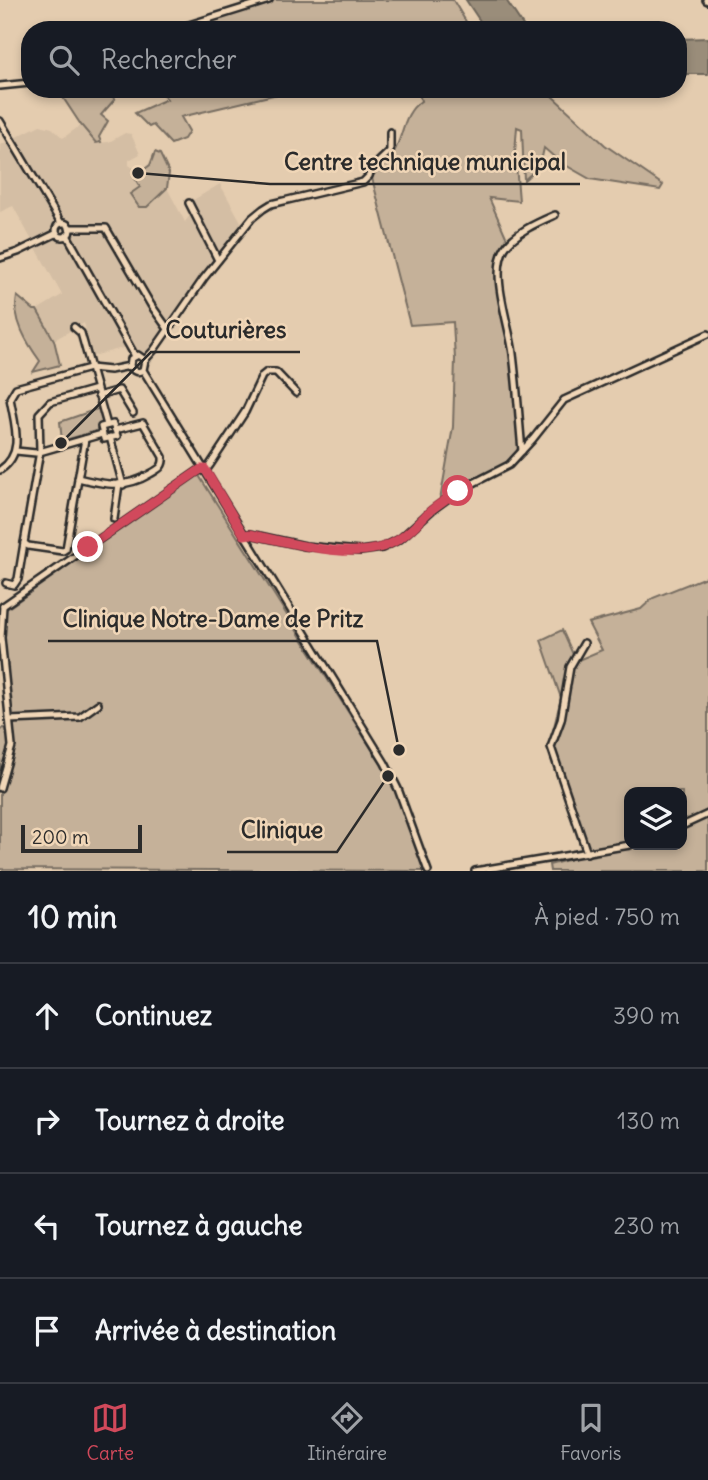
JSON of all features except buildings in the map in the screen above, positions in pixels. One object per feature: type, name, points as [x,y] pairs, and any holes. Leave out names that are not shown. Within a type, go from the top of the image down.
[{"type":"street","points":[[202,21],[269,0]]},
{"type":"street","points":[[0,86],[21,84]]},
{"type":"street","points":[[0,121],[61,223],[65,223],[135,356]]},
{"type":"street","points":[[135,356],[131,359],[130,366],[135,372],[143,370],[145,360],[251,218],[271,204],[363,182],[371,169],[390,151],[390,132]]},
{"type":"street","points":[[189,203],[218,260]]},
{"type":"street","points":[[522,451],[513,351],[501,298],[501,261],[505,248],[512,240],[555,215]]},
{"type":"street","points":[[57,233],[61,223]]},
{"type":"street","points":[[57,233],[62,236],[68,231],[106,228],[168,329]]},
{"type":"street","points":[[0,258],[18,253],[57,233]]},
{"type":"street","points":[[74,327],[81,333],[107,425]]},
{"type":"street","points":[[244,535],[345,550],[382,548],[400,539],[458,491],[509,465],[564,400],[708,334]]},
{"type":"street","points":[[135,356],[145,360]]},
{"type":"street","points":[[0,470],[7,465],[16,451],[17,441],[10,398],[16,388],[90,368],[110,370],[130,366]]},
{"type":"street","points":[[143,370],[384,763],[398,789],[428,871]]},
{"type":"street","points":[[0,788],[12,746],[1,638],[1,606],[198,471],[209,467],[245,412],[262,376],[267,372],[276,372],[296,393]]},
{"type":"street","points":[[6,583],[14,585],[18,579],[40,452],[38,419],[44,407],[50,402],[119,390],[133,413]]},
{"type":"street","points":[[78,478],[121,485],[140,480],[161,467],[164,462],[143,423],[115,430]]},
{"type":"street","points":[[113,424],[115,430],[117,436],[104,439],[100,427],[113,424]]},
{"type":"street","points":[[16,451],[40,452],[102,434]]},
{"type":"street","points":[[110,437],[121,485],[114,519]]},
{"type":"street","points":[[24,543],[66,550],[85,439]]},
{"type":"street","points":[[584,643],[570,667],[561,720],[551,747],[587,853]]},
{"type":"street","points":[[9,720],[80,717],[98,704]]},
{"type":"street","points":[[687,824],[708,814]]},
{"type":"street","points":[[475,871],[624,846]]},
{"type":"shaded area","points":[[268,0],[453,0],[466,21],[204,21]]},
{"type":"shaded area","points":[[466,0],[506,0],[520,21],[480,21]]},
{"type":"shaded area","points":[[708,38],[708,74],[687,74],[687,39]]},
{"type":"shaded area","points":[[63,98],[115,99],[101,115],[108,121],[99,137],[101,142],[96,143]]},
{"type":"shaded area","points":[[261,98],[181,117],[189,131],[184,139],[171,144],[153,125],[149,127],[135,113],[167,99]]},
{"type":"shaded area","points":[[420,98],[554,98],[605,145],[663,185],[660,190],[590,179],[560,162],[544,148],[540,166],[524,180],[522,129],[517,127],[515,152],[519,201],[489,198],[508,241],[498,258],[513,361],[520,443],[514,459],[440,500],[453,427],[453,322],[410,325],[372,178],[394,152],[407,118],[421,101]]},
{"type":"shaded area","points":[[40,125],[52,128],[63,138],[81,125],[96,143],[109,142],[125,133],[131,134],[140,154],[129,160],[129,165],[134,169],[133,175],[141,187],[130,194],[146,207],[167,188],[185,222],[190,215],[185,205],[220,184],[245,229],[183,312],[149,367],[134,345],[93,356],[84,323],[54,340],[37,310],[62,295],[13,206],[0,212],[0,145]]},
{"type":"shaded area","points":[[155,152],[160,154],[169,173],[167,188],[147,207],[139,207],[130,194],[140,187],[133,175],[134,169],[142,171],[150,165]]},
{"type":"shaded area","points":[[17,296],[37,310],[54,340],[60,365],[33,372],[40,361],[19,322]]},
{"type":"shaded area","points":[[100,408],[103,423],[98,425],[99,430],[62,441],[60,422]]},
{"type":"shaded area","points":[[198,474],[393,783],[427,871],[0,869],[0,730],[6,727],[0,609],[8,608]]},
{"type":"shaded area","points":[[708,576],[708,871],[550,871],[549,865],[586,855],[549,748],[561,698],[541,640],[562,630],[576,661],[602,650],[588,623],[641,609],[653,598]]},
{"type":"place","name":"Centre technique municipal","points":[[138,173]]},
{"type":"place","name":"Couturières","points":[[61,443]]},
{"type":"place","name":"Clinique Notre-Dame de Pritz","points":[[399,750]]},
{"type":"place","name":"Clinique","points":[[388,776]]},
{"type":"route","points":[[88,547],[201,469],[205,469],[244,535],[345,550],[382,548],[400,539],[458,491]]}]
